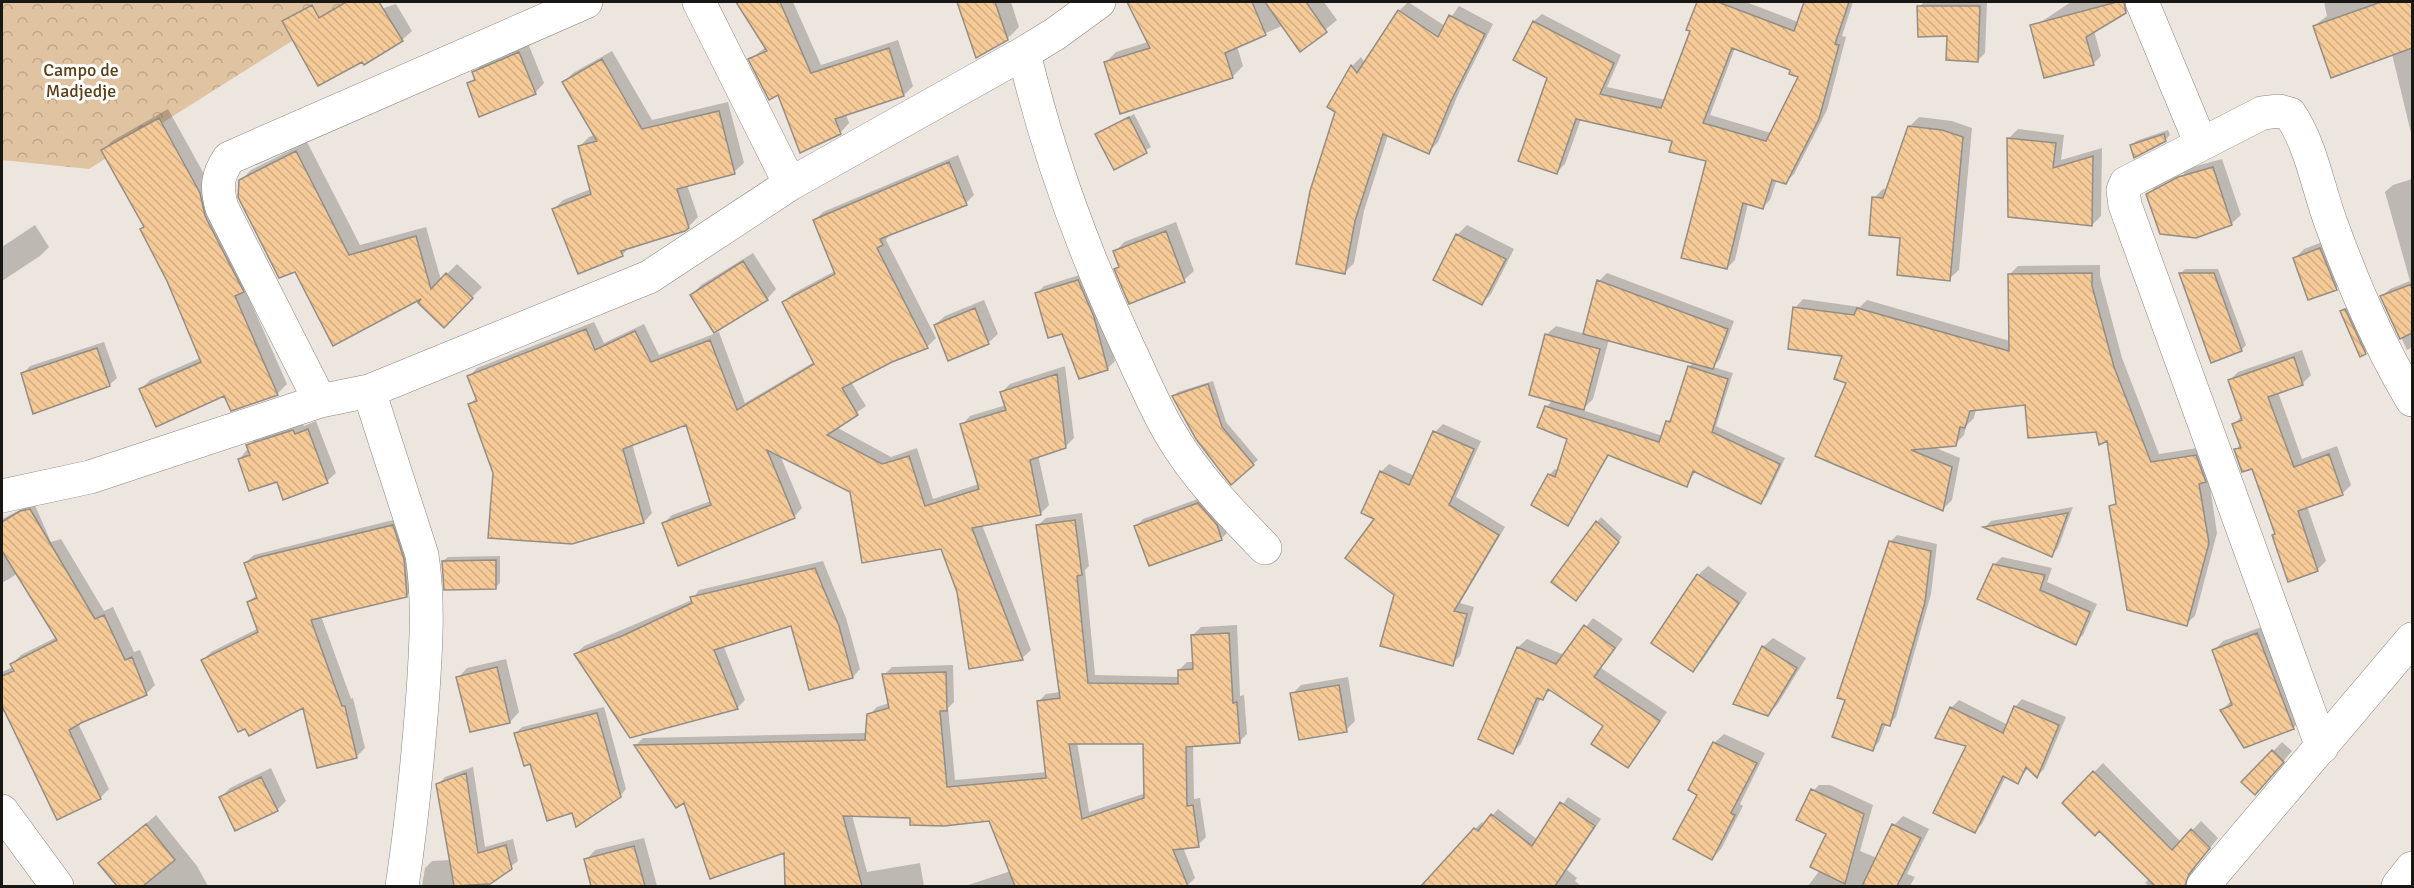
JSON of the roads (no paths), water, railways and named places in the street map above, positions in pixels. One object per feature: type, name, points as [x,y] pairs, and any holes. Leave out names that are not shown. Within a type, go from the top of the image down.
[{"type":"street","points":[[320,401],[222,208],[216,189],[219,174],[228,158],[586,2]]},
{"type":"street","points":[[699,2],[790,184]]},
{"type":"street","points":[[2,496],[90,477],[320,401],[369,391],[649,277],[790,184],[1024,52],[1054,34],[1098,2]]},
{"type":"street","points":[[2142,2],[2201,144]]},
{"type":"street","points":[[1024,52],[1036,103],[1064,196],[1099,285],[1170,434],[1221,502],[1265,549]]},
{"type":"street","points":[[2322,747],[2125,205],[2123,190],[2131,179],[2262,113],[2280,111],[2290,114],[2302,131],[2332,226],[2366,313],[2412,400]]},
{"type":"street","points":[[369,391],[422,555],[426,578],[428,617],[414,804],[402,886]]},
{"type":"street","points":[[2203,886],[2412,639]]},
{"type":"street","points":[[8,821],[57,886]]},
{"type":"street","points":[[2398,886],[2412,868]]},
{"type":"park label","name":"Campo de Madjedje","points":[[81,80]]}]
